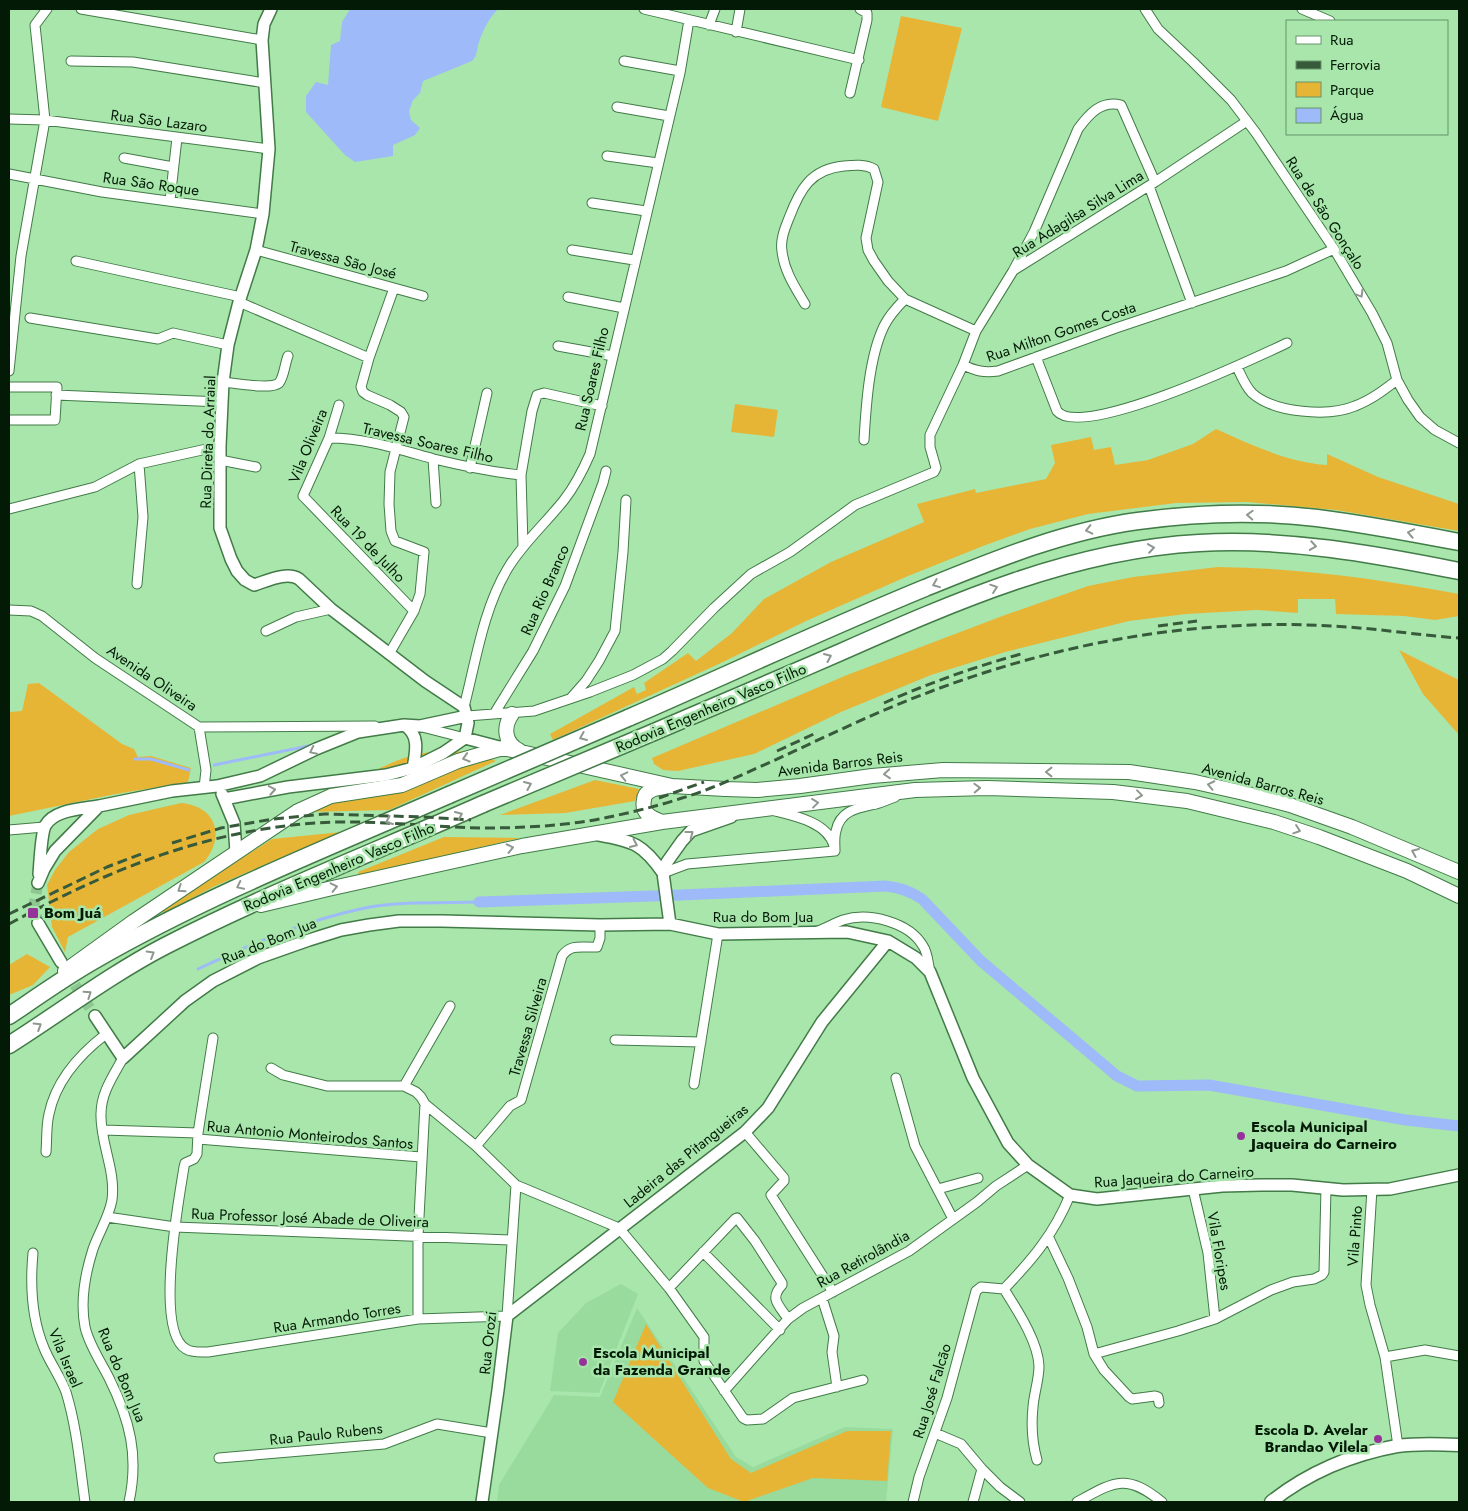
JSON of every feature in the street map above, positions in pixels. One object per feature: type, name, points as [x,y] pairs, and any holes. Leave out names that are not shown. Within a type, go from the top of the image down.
[{"type":"highway","name":"Rodovia Engenheiro Vasco Filho","points":[[9,1016],[95,960],[183,914],[252,881],[872,610],[977,567],[1086,530],[1138,521],[1240,514],[1315,518],[1459,542]]},
{"type":"highway","name":"Rodovia Engenheiro Vasco Filho","points":[[9,1045],[110,979],[164,947],[236,912],[932,611],[1042,571],[1102,556],[1200,543],[1302,544],[1459,571]]},
{"type":"main road","points":[[512,714],[507,721],[505,729],[508,739],[513,748],[525,753]]},
{"type":"main road","name":"Avenida Barros Reis","points":[[9,1016],[86,954],[298,811],[331,796],[402,784],[458,761],[503,748],[672,786],[756,790],[872,776],[943,770],[1129,772],[1195,782],[1290,805],[1352,827],[1459,872]]},
{"type":"main road","points":[[662,822],[649,817],[646,813],[643,807],[645,796],[654,789],[672,786]]},
{"type":"main road","points":[[236,912],[328,889],[522,846],[662,822],[915,790],[987,788],[1113,792],[1187,801],[1274,822],[1320,837],[1407,871],[1459,896]]},
{"type":"main road","points":[[1271,1502],[1288,1489],[1342,1461],[1398,1446],[1424,1444],[1459,1445]]},
{"type":"street","points":[[9,370],[21,256],[45,120],[35,25],[47,9]]},
{"type":"street","points":[[81,9],[262,40]]},
{"type":"street","name":"Rua Direta do Arraial","points":[[271,9],[264,24],[262,40],[269,149],[263,214],[256,250],[228,345],[221,402],[220,528],[237,571],[245,580],[254,585],[294,576],[331,609],[465,712]]},
{"type":"street","points":[[644,9],[859,60]]},
{"type":"street","points":[[709,25],[715,9]]},
{"type":"street","points":[[736,32],[740,9]]},
{"type":"street","name":"Rua de São Gonçalo","points":[[1145,9],[1158,29],[1231,100],[1247,121],[1334,249],[1372,313],[1387,343],[1397,380],[1408,400],[1420,417],[1434,430],[1459,443]]},
{"type":"street","points":[[1302,9],[1328,20]]},
{"type":"street","points":[[850,93],[867,20],[863,11]]},
{"type":"street","name":"Rua Soares Filho","points":[[465,712],[487,618],[503,577],[523,546],[562,502],[581,474],[590,454],[680,70],[689,20]]},
{"type":"street","points":[[71,61],[133,62],[265,82]]},
{"type":"street","points":[[624,61],[680,70]]},
{"type":"street","points":[[1013,271],[1034,232],[1078,129],[1096,109],[1111,103],[1122,105],[1152,184],[1192,303]]},
{"type":"street","points":[[617,107],[669,116]]},
{"type":"street","name":"Rua São Lazaro","points":[[9,119],[45,120],[269,149]]},
{"type":"street","name":"Rua Adagilsa Silva Lima","points":[[963,365],[976,331],[1013,271],[1152,184],[1247,121]]},
{"type":"street","points":[[170,200],[177,138]]},
{"type":"street","points":[[606,156],[658,163]]},
{"type":"street","points":[[124,158],[173,167]]},
{"type":"street","points":[[805,304],[786,269],[781,250],[784,232],[796,200],[808,181],[822,171],[833,167],[852,165],[870,167],[877,175],[878,182],[866,231],[868,250],[874,262],[905,299],[976,331]]},
{"type":"street","name":"Rua São Roque","points":[[9,174],[102,192],[263,214]]},
{"type":"street","points":[[592,203],[646,211]]},
{"type":"street","name":"Rua Milton Gomes Costa","points":[[963,365],[976,371],[998,370],[1286,271],[1334,249]]},
{"type":"street","name":"Travessa São José","points":[[256,250],[423,296]]},
{"type":"street","points":[[572,250],[634,260]]},
{"type":"street","points":[[76,261],[240,299],[368,358]]},
{"type":"street","points":[[390,654],[414,612],[420,594],[424,552],[395,541],[392,536],[389,504],[390,472],[404,419],[403,415],[390,405],[362,391],[368,358],[394,288]]},
{"type":"street","points":[[568,297],[624,308]]},
{"type":"street","points":[[864,440],[865,406],[876,351],[884,327],[893,312],[905,299]]},
{"type":"street","points":[[30,318],[158,339],[173,333],[228,345]]},
{"type":"street","points":[[1036,357],[1057,411],[1067,417],[1099,414],[1137,406],[1237,367],[1287,343]]},
{"type":"street","points":[[558,346],[613,356]]},
{"type":"street","points":[[223,382],[265,386],[276,384],[280,381],[288,356]]},
{"type":"street","points":[[420,726],[465,712],[512,714],[534,711],[633,675],[663,659],[726,596],[752,574],[790,552],[855,505],[934,472],[936,468],[930,447],[930,435],[963,365]]},
{"type":"street","points":[[1237,367],[1253,394],[1283,408],[1305,411],[1334,411],[1354,407],[1382,392],[1397,380]]},
{"type":"street","points":[[9,387],[221,402]]},
{"type":"street","points":[[9,420],[55,420],[56,391]]},
{"type":"street","points":[[470,468],[487,393]]},
{"type":"street","points":[[523,546],[521,475],[532,411],[538,394],[544,393],[602,406]]},
{"type":"street","name":"Vila Oliveira","points":[[303,496],[329,438],[339,405]]},
{"type":"street","name":"Travessa Soares Filho","points":[[329,438],[354,440],[396,448],[494,473],[521,475]]},
{"type":"street","points":[[9,509],[95,487],[138,464],[220,446]]},
{"type":"street","points":[[433,458],[436,503]]},
{"type":"street","points":[[220,460],[256,467]]},
{"type":"street","points":[[137,584],[143,517],[138,464]]},
{"type":"street","name":"Rua Rio Branco","points":[[494,714],[532,651],[565,586],[606,471]]},
{"type":"street","name":"Rua 19 de Julho","points":[[303,496],[414,612]]},
{"type":"street","points":[[570,699],[590,674],[615,631],[626,500]]},
{"type":"street","points":[[266,631],[296,617],[331,609]]},
{"type":"street","name":"Avenida Oliveira","points":[[9,610],[31,611],[42,616],[95,658],[199,727],[366,725],[383,727]]},
{"type":"street","points":[[224,799],[288,787],[386,776],[413,768],[443,753],[465,738],[468,724],[465,712]]},
{"type":"street","points":[[404,725],[410,729],[415,738],[416,750],[413,768]]},
{"type":"street","points":[[100,806],[55,851],[38,881],[44,827],[52,818],[64,812],[172,791],[217,786],[260,776],[316,749],[358,732],[383,727],[420,726],[503,748]]},
{"type":"street","points":[[199,727],[206,770],[204,788]]},
{"type":"street","points":[[206,770],[224,799],[234,823],[236,852]]},
{"type":"street","points":[[835,851],[836,831],[840,820],[850,810],[878,804],[915,790]]},
{"type":"street","points":[[768,809],[798,816],[815,825],[828,834],[833,842],[835,851]]},
{"type":"street","points":[[670,924],[663,879],[667,862],[673,852],[691,831],[744,812]]},
{"type":"street","points":[[9,830],[44,827]]},
{"type":"street","points":[[594,834],[623,839],[643,849],[663,879]]},
{"type":"street","points":[[663,879],[687,864],[835,851]]},
{"type":"street","name":"Rua Jaqueira do Carneiro","points":[[815,932],[845,920],[872,917],[895,923],[913,933],[924,947],[930,972],[973,1078],[1008,1143],[1028,1165],[1070,1195],[1097,1199],[1222,1186],[1292,1185],[1372,1189],[1405,1187],[1459,1175]]},
{"type":"street","name":"Rua do Bom Jua","points":[[129,1502],[133,1456],[128,1422],[86,1329],[82,1308],[86,1275],[93,1249],[107,1217],[111,1202],[112,1178],[101,1115],[104,1096],[123,1058],[185,1001],[213,981],[258,958],[341,930],[399,921],[600,925],[670,924],[718,934],[846,932],[888,941]]},
{"type":"street","points":[[38,923],[60,962]]},
{"type":"street","name":"Travessa Silveira","points":[[476,1146],[510,1106],[521,1100],[562,956],[565,951],[571,948],[598,946],[600,925]]},
{"type":"street","points":[[694,1084],[718,934]]},
{"type":"street","name":"Rua Jaqueira do Carneiro","points":[[888,941],[916,958],[930,972]]},
{"type":"street","name":"Ladeira das Pitangueiras","points":[[506,1316],[745,1132],[768,1108],[822,1022],[888,941]]},
{"type":"street","points":[[404,1086],[450,1006]]},
{"type":"street","points":[[95,1016],[123,1058]]},
{"type":"street","points":[[46,1152],[48,1115],[54,1096],[64,1076],[93,1044],[106,1034]]},
{"type":"street","points":[[175,1227],[184,1167],[197,1154],[213,1038]]},
{"type":"street","points":[[615,1040],[701,1042]]},
{"type":"street","points":[[271,1068],[283,1075],[334,1087],[404,1086],[416,1092],[425,1104],[476,1146],[516,1185],[619,1228],[669,1288],[704,1337],[704,1361],[743,1418],[747,1420],[763,1419],[793,1398],[863,1380]]},
{"type":"street","points":[[896,1078],[915,1146],[953,1218]]},
{"type":"street","points":[[418,1319],[418,1236],[425,1104]]},
{"type":"street","name":"Rua Antonio Monteirodos Santos","points":[[103,1130],[198,1136],[421,1158]]},
{"type":"street","points":[[745,1132],[784,1178],[784,1181],[771,1195],[833,1292]]},
{"type":"street","name":"Rua Retirolândia","points":[[724,1391],[788,1319],[822,1298],[909,1251],[996,1186],[1028,1165]]},
{"type":"street","points":[[938,1189],[978,1178]]},
{"type":"street","name":"Rua Orozi","points":[[482,1502],[506,1316],[516,1185]]},
{"type":"street","points":[[1094,1354],[1215,1319],[1271,1290],[1293,1282],[1320,1277],[1324,1272],[1326,1188]]},
{"type":"street","name":"Vila Floripes","points":[[1193,1189],[1208,1253],[1215,1319]]},
{"type":"street","name":"Vila Pinto","points":[[1372,1189],[1366,1285],[1385,1357],[1398,1446]]},
{"type":"street","points":[[1038,1460],[1032,1440],[1033,1405],[1039,1364],[1028,1331],[1004,1289],[1029,1264],[1049,1238],[1070,1195]]},
{"type":"street","name":"Rua Professor José Abade de Oliveira","points":[[107,1217],[175,1227],[512,1240]]},
{"type":"street","points":[[669,1288],[737,1218],[756,1241],[782,1283],[775,1294],[775,1298],[788,1319]]},
{"type":"street","name":"Rua Armando Torres","points":[[175,1227],[170,1277],[171,1318],[178,1339],[185,1349],[208,1352],[418,1319],[506,1316]]},
{"type":"street","points":[[1049,1238],[1068,1278],[1087,1327],[1094,1354],[1104,1370],[1131,1398],[1155,1396],[1158,1397],[1159,1403]]},
{"type":"street","points":[[704,1252],[780,1330]]},
{"type":"street","name":"Vila Israel","points":[[33,1253],[31,1275],[33,1310],[44,1350],[56,1368],[66,1392],[74,1426],[85,1502]]},
{"type":"street","name":"Rua José Falcão","points":[[913,1502],[919,1478],[947,1398],[976,1291],[978,1288],[1004,1289]]},
{"type":"street","points":[[822,1298],[834,1336],[832,1352],[837,1386]]},
{"type":"street","points":[[1385,1357],[1425,1350],[1459,1356]]},
{"type":"street","name":"Rua Paulo Rubens","points":[[219,1458],[384,1444],[437,1424],[492,1432]]},
{"type":"street","points":[[935,1433],[962,1444],[1000,1487],[1020,1502]]},
{"type":"street","points":[[973,1502],[982,1468]]},
{"type":"street","points":[[1077,1502],[1104,1488],[1124,1483],[1135,1484],[1158,1501]]},
{"type":"shaded area","name":"Escola Municipal da Fazenda Grande","points":[[621,1284],[638,1294],[599,1393],[550,1391],[558,1333],[586,1303]]},
{"type":"shaded area","points":[[637,1308],[736,1457],[753,1467],[845,1427],[893,1429],[886,1502],[497,1502],[499,1485],[554,1395],[600,1397]]},
{"type":"green space","points":[[901,16],[962,28],[938,121],[881,107]]},
{"type":"green space","points":[[735,404],[778,410],[774,437],[731,432]]},
{"type":"green space","points":[[1216,429],[1284,457],[1327,465],[1327,454],[1378,477],[1459,504],[1459,531],[1336,510],[1247,502],[1176,503],[1088,514],[1030,529],[908,576],[806,621],[723,662],[553,740],[550,734],[634,687],[637,694],[646,690],[644,683],[688,653],[696,661],[732,633],[764,599],[831,562],[924,522],[917,504],[975,489],[976,493],[1046,479],[1055,463],[1051,445],[1091,437],[1094,450],[1111,447],[1115,465],[1148,460],[1193,444]]},
{"type":"green space","points":[[1218,567],[1339,575],[1459,594],[1459,616],[1435,620],[1404,616],[1336,614],[1335,599],[1298,599],[1298,613],[1257,610],[1186,614],[1129,621],[1005,652],[931,675],[841,712],[754,754],[678,771],[663,770],[654,764],[652,758],[847,675],[1005,615],[1088,586],[1133,577]]},
{"type":"green space","points":[[1399,650],[1459,680],[1459,735],[1423,694]]},
{"type":"green space","points":[[39,683],[122,744],[134,749],[138,757],[151,756],[191,768],[188,782],[116,794],[9,816],[9,712],[22,711],[28,684]]},
{"type":"green space","points":[[442,751],[478,752],[496,761],[389,810],[309,812],[356,781],[394,762],[424,753]]},
{"type":"green space","points":[[595,780],[639,789],[635,801],[565,813],[500,815]]},
{"type":"green space","points":[[181,803],[193,805],[202,810],[214,824],[215,842],[204,862],[68,937],[65,952],[52,927],[47,885],[55,870],[69,852],[98,829],[129,815]]},
{"type":"green space","points":[[341,832],[215,886],[163,913],[163,908],[272,839]]},
{"type":"green space","points":[[444,837],[520,838],[359,876],[358,872]]},
{"type":"green space","points":[[27,954],[50,967],[33,985],[9,995],[9,965]]},
{"type":"green space","points":[[646,1324],[731,1459],[751,1473],[847,1431],[891,1431],[887,1481],[813,1478],[744,1502],[708,1488],[613,1402]]},
{"type":"water","points":[[350,9],[498,9],[484,29],[472,61],[423,81],[420,93],[413,100],[409,111],[411,120],[420,128],[415,135],[393,145],[393,156],[355,162],[345,155],[306,112],[306,96],[316,82],[328,85],[331,45],[340,41],[342,22]]},
{"type":"waterway","points":[[214,765],[318,744]]},
{"type":"waterway","points":[[135,759],[151,759],[189,770]]},
{"type":"waterway","points":[[479,902],[895,887],[922,899],[981,961],[1117,1076],[1137,1086],[1209,1085],[1406,1120],[1459,1126]]},
{"type":"waterway","points":[[198,969],[300,926],[343,913],[393,904],[479,902]]},
{"type":"tunnel","points":[[38,883],[34,905],[38,923]]},
{"type":"tunnel","points":[[66,971],[95,1016]]},
{"type":"railway","points":[[1158,626],[1197,621]]},
{"type":"railway","points":[[9,924],[82,887],[156,857],[195,844],[274,827],[336,822],[481,828],[529,827],[593,820],[646,809],[717,786],[932,691],[1029,659],[1078,647],[1178,630],[1229,626],[1331,626],[1459,638]]},
{"type":"railway","points":[[884,703],[952,676],[1021,654]]},
{"type":"railway","points":[[777,751],[816,733]]},
{"type":"railway","points":[[659,798],[704,782]]},
{"type":"railway","points":[[172,843],[221,828],[273,819],[325,814],[471,820]]},
{"type":"railway","points":[[9,914],[107,867],[144,853]]},
{"type":"place","name":"Bom Juá","points":[[33,913]]},
{"type":"place","name":"Escola Municipal Jaqueira do Carneiro","points":[[1241,1136]]},
{"type":"place","name":"Escola Municipal da Fazenda Grande","points":[[583,1362]]},
{"type":"place","name":"Escola D. Avelar Brandao Vilela","points":[[1378,1439]]}]
